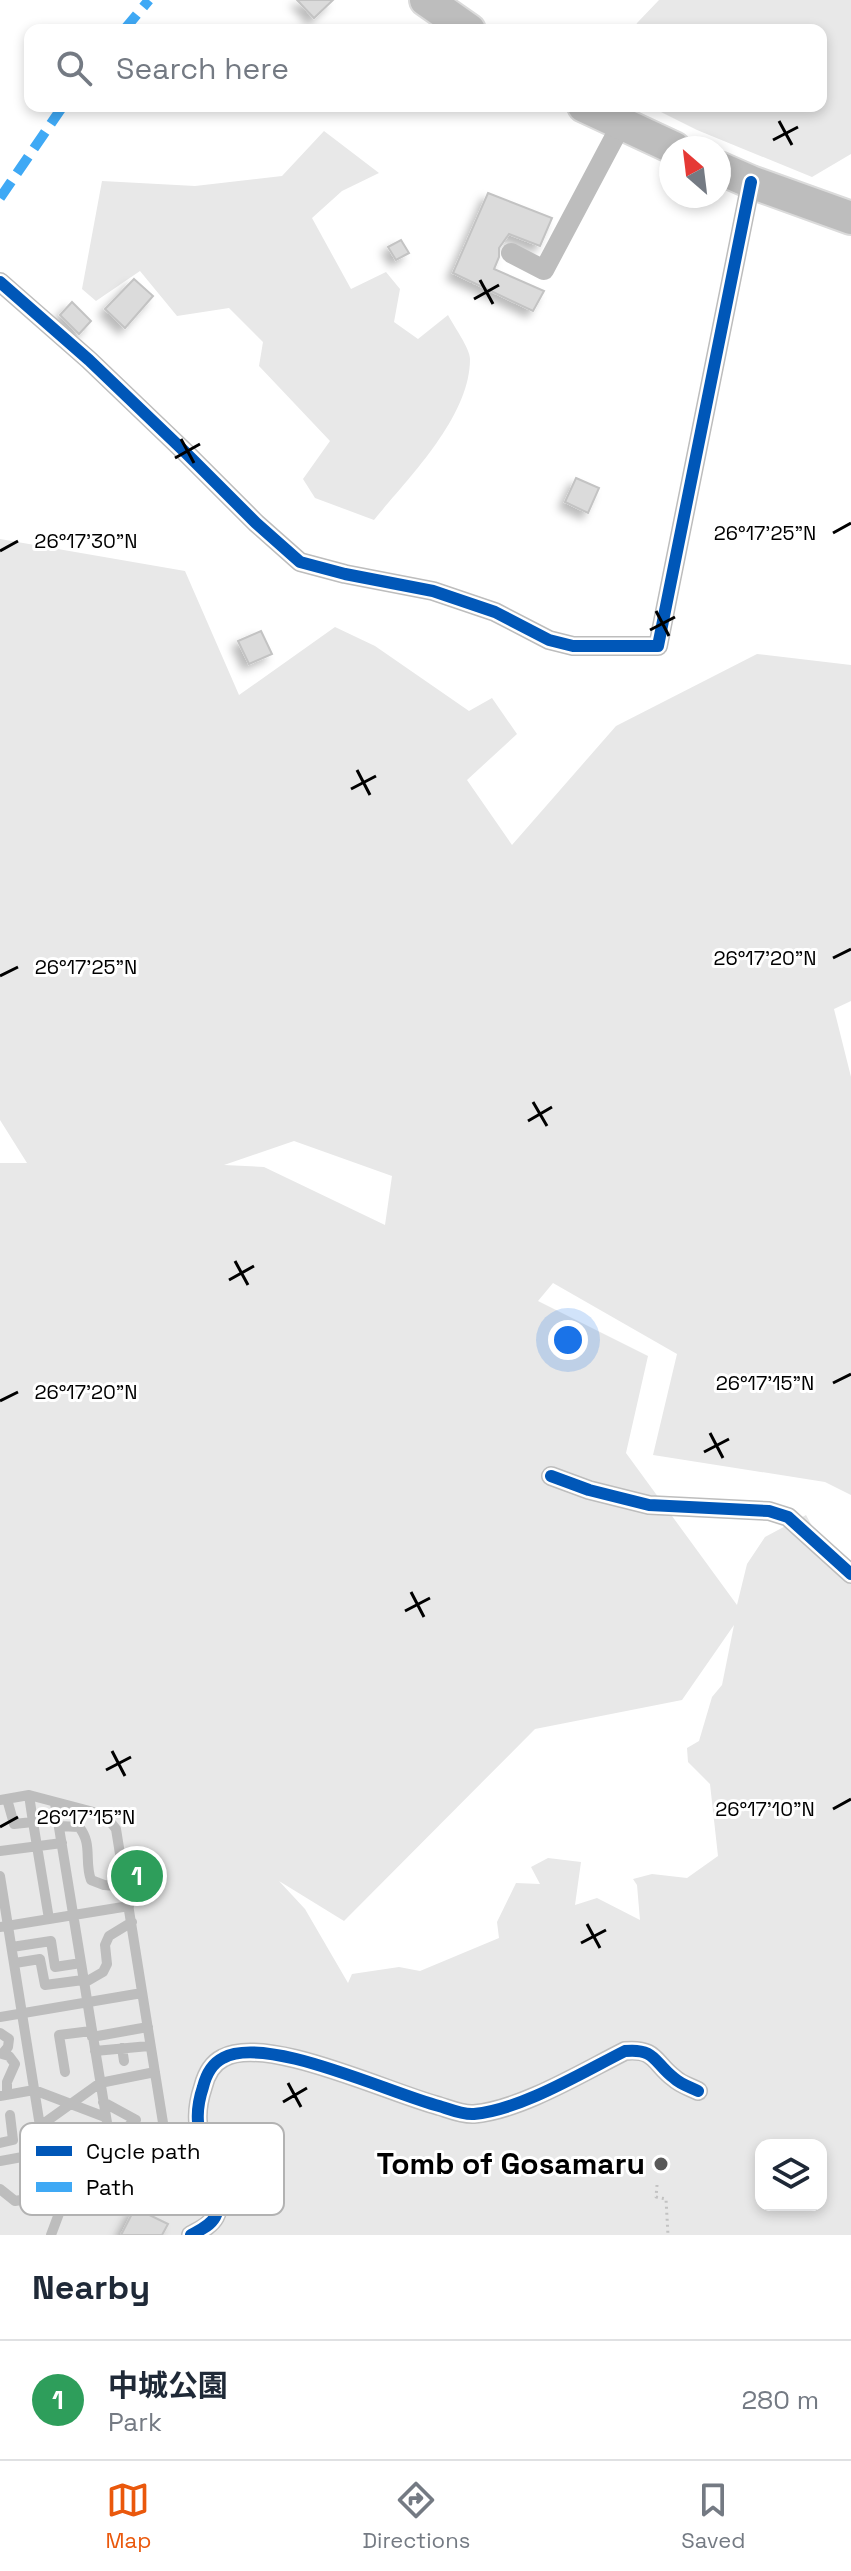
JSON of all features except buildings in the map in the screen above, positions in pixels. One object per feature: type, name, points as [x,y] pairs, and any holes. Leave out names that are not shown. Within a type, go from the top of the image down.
[{"type":"highway","points":[[426,0],[460,24]]},
{"type":"highway","points":[[596,112],[659,141]]},
{"type":"highway","points":[[731,173],[851,218]]},
{"type":"street","points":[[511,253],[544,270],[621,125]]},
{"type":"street","points":[[0,282],[89,360],[300,562],[433,591],[495,612],[549,640],[573,646],[658,646],[751,182]]},
{"type":"street","points":[[551,1476],[589,1490],[649,1505],[769,1511],[788,1517],[851,1574]]},
{"type":"street","points":[[198,2123],[198,2104],[206,2073],[220,2059],[237,2052],[284,2055],[410,2098],[472,2115],[543,2093],[625,2051],[637,2050],[654,2057],[674,2078],[698,2091]]},
{"type":"street","points":[[191,2235],[207,2227],[216,2215]]},
{"type":"lane","points":[[29,1795],[49,1919]]},
{"type":"lane","points":[[33,1822],[14,1824],[4,1799],[29,1795],[105,1815],[116,1829],[163,2123]]},
{"type":"lane","points":[[55,1803],[106,2123]]},
{"type":"lane","points":[[59,1826],[79,1827],[85,1834],[89,1844],[88,1871],[91,1880],[126,1887]]},
{"type":"lane","points":[[0,1851],[62,1843]]},
{"type":"lane","points":[[0,1876],[4,1926],[12,1945],[40,2123]]},
{"type":"lane","points":[[4,1926],[129,1906]]},
{"type":"lane","points":[[15,1963],[40,1959],[45,1985],[84,1982],[103,1972],[107,1964],[105,1945],[109,1936],[132,1922]]},
{"type":"lane","points":[[0,1948],[51,1941],[55,1967],[81,1963]]},
{"type":"lane","points":[[0,2017],[142,1993]]},
{"type":"lane","points":[[65,2072],[59,2035],[148,2027]]},
{"type":"lane","points":[[0,2033],[9,2039],[8,2047],[1,2054]]},
{"type":"lane","points":[[95,2051],[149,2046]]},
{"type":"lane","points":[[122,2048],[124,2061]]},
{"type":"lane","points":[[1,2054],[9,2056],[15,2064],[3,2080],[4,2095],[34,2090],[105,2117]]},
{"type":"lane","points":[[44,2123],[100,2083],[155,2072]]},
{"type":"lane","points":[[103,2102],[136,2120],[132,2123]]},
{"type":"lane","points":[[0,2143],[13,2140],[10,2115]]},
{"type":"lane","points":[[0,2161],[20,2157]]},
{"type":"lane","points":[[0,2189],[15,2201],[20,2200]]},
{"type":"lane","points":[[51,2235],[58,2215]]},
{"type":"path","points":[[657,2185],[656,2197],[666,2199],[668,2235]]},
{"type":"shaded area","points":[[659,0],[851,0],[851,154],[812,177],[731,144],[731,136],[712,136],[661,112],[827,112],[827,24],[637,24]]},
{"type":"shaded area","points":[[324,131],[379,173],[342,191],[312,218],[351,289],[386,272],[400,289],[394,322],[418,339],[448,315],[470,359],[460,403],[449,424],[374,520],[315,498],[303,479],[330,441],[259,366],[263,342],[229,308],[177,316],[140,271],[96,301],[82,289],[102,181],[195,186],[282,176]]},
{"type":"shaded area","points":[[0,539],[185,571],[239,695],[335,627],[375,646],[469,711],[492,698],[517,734],[467,780],[512,845],[616,726],[757,654],[851,665],[851,1001],[834,1009],[851,1077],[851,1495],[825,1482],[653,1455],[677,1354],[553,1283],[538,1301],[648,1356],[626,1453],[737,1605],[747,1564],[765,1537],[806,1515],[825,1550],[851,1564],[851,2235],[0,2235],[0,1163],[27,1163],[0,1120]],"holes":[[[294,1141],[392,1176],[385,1225],[264,1167],[224,1165]],[[734,1625],[722,1685],[712,1697],[699,1741],[687,1748],[688,1762],[710,1784],[718,1856],[687,1878],[652,1874],[633,1879],[637,1885],[640,1920],[597,1898],[575,1905],[581,1862],[548,1858],[531,1867],[540,1884],[516,1883],[497,1922],[499,1938],[420,1971],[399,1967],[352,1974],[348,1983],[305,1909],[279,1881],[344,1921],[535,1729],[682,1700]]]},
{"type":"marked path","points":[[129,24],[149,0]]},
{"type":"marked path","points":[[0,198],[59,112]]},
{"type":"cycle path","points":[[0,282],[89,360],[300,562],[433,591],[495,612],[549,640],[573,646],[658,646],[751,182]]},
{"type":"cycle path","points":[[551,1476],[589,1490],[649,1505],[769,1511],[788,1517],[851,1574]]},
{"type":"cycle path","points":[[198,2123],[200,2096],[207,2074],[223,2058],[243,2053],[297,2059],[470,2114],[492,2111],[531,2098],[625,2051],[649,2054],[676,2080],[698,2091]]},
{"type":"cycle path","points":[[191,2235],[204,2228],[216,2215]]},
{"type":"place","name":"中城公園","points":[[137,1876]]},
{"type":"place","name":"Tomb of Gosamaru","points":[[661,2164]]}]
